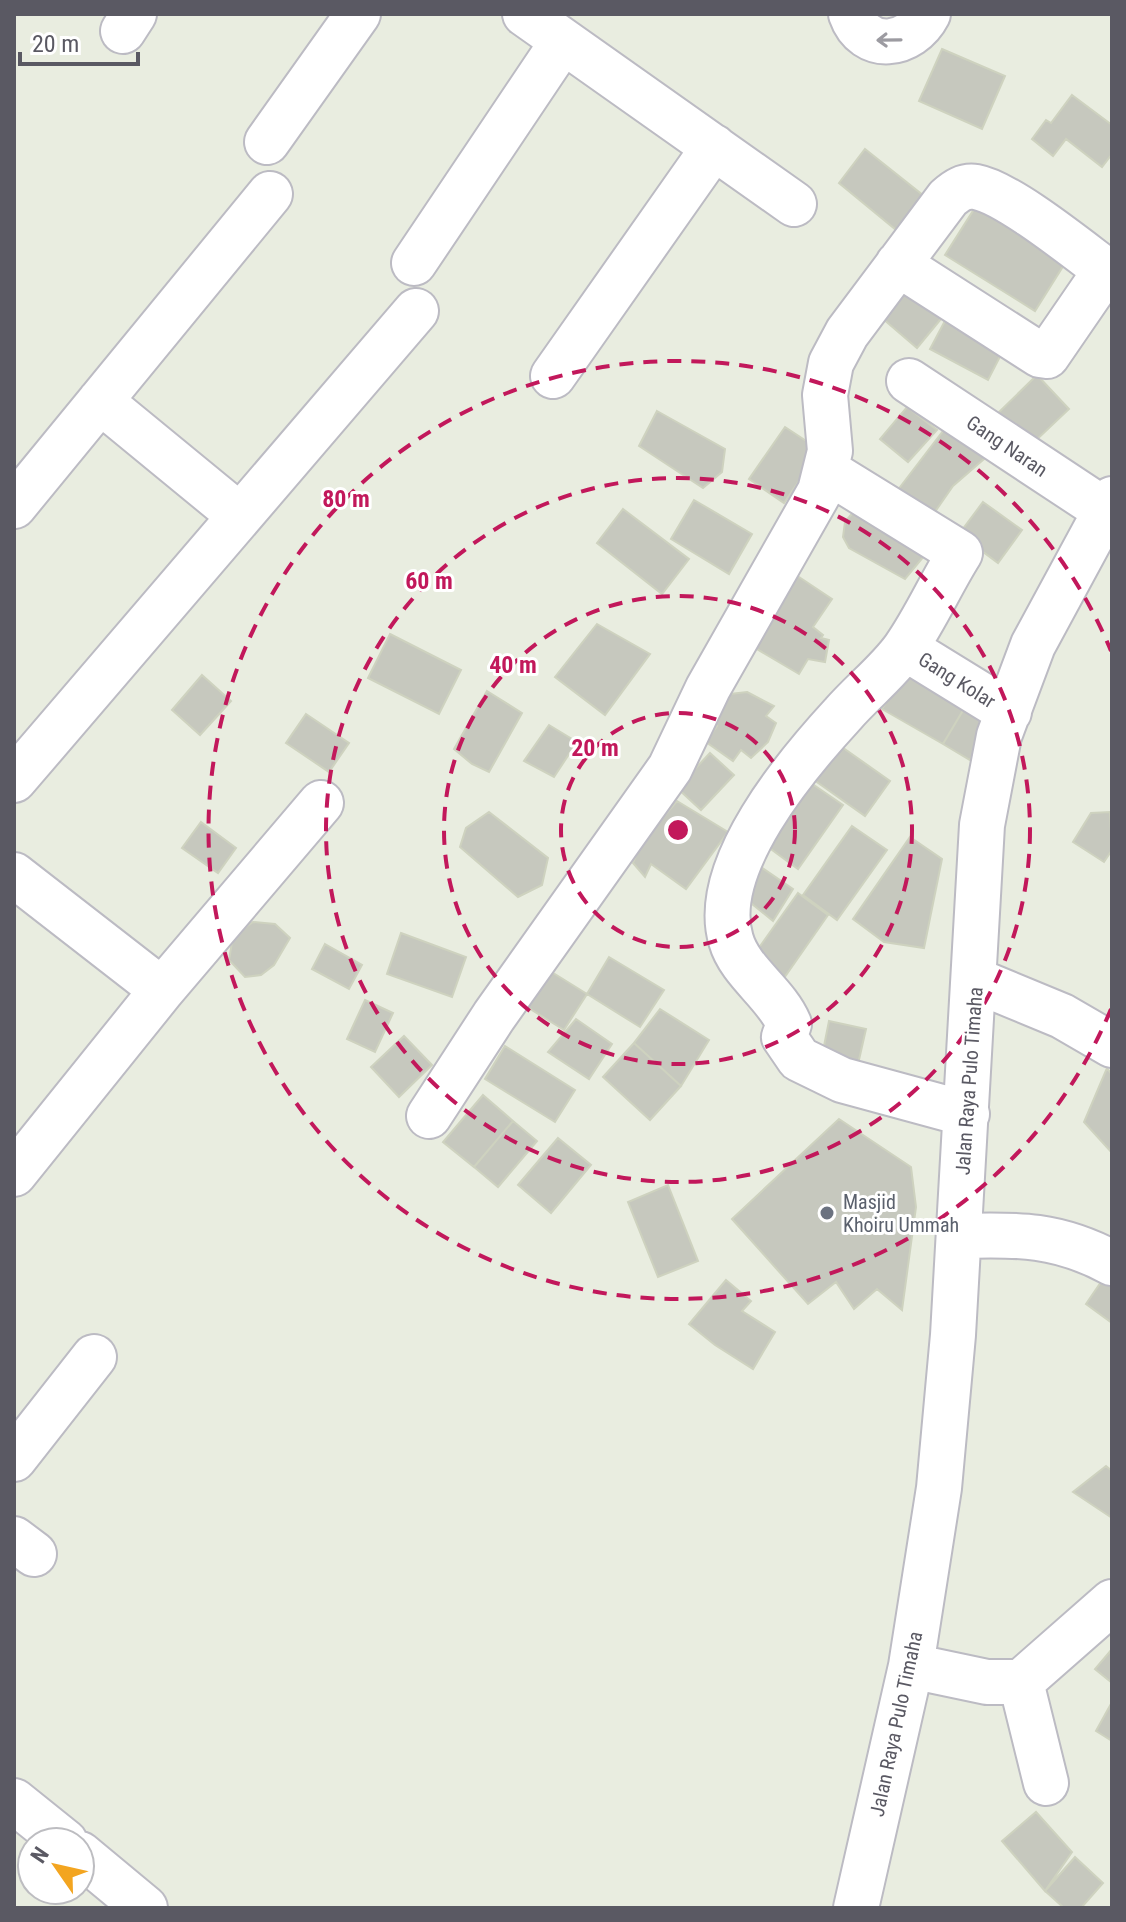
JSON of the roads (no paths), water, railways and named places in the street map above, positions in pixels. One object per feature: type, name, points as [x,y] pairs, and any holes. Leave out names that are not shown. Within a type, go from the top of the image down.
[{"type":"street","points":[[267,142],[358,14]]},
{"type":"street","points":[[525,14],[794,204]]},
{"type":"street","points":[[851,14],[861,31],[874,40],[890,43],[906,39],[919,29],[928,14]]},
{"type":"street","points":[[414,263],[563,41]]},
{"type":"street","points":[[553,376],[714,147]]},
{"type":"street","points":[[429,1116],[494,1016],[670,768],[708,688],[820,491],[830,451],[825,395],[831,363],[847,333],[898,264],[948,198],[959,189],[976,187],[1023,211],[1109,272],[1047,356],[1040,355],[898,264]]},
{"type":"street","points":[[14,506],[270,194]]},
{"type":"street","points":[[14,780],[416,311]]},
{"type":"street","name":"Gang Naran","points":[[909,381],[1110,508]]},
{"type":"street","points":[[100,401],[240,516]]},
{"type":"street","points":[[827,471],[960,553],[905,648],[841,715],[785,785],[741,855],[729,904],[731,940],[749,969],[776,999],[789,1024],[784,1037],[799,1059],[842,1080],[967,1114]]},
{"type":"street","name":"Jalan Raya Pulo Timaha","points":[[856,1908],[923,1669],[939,1488],[973,1236],[967,1114],[988,984],[982,825],[999,736],[1049,611],[1110,508]]},
{"type":"street","name":"Gang Kolar","points":[[905,648],[1009,712]]},
{"type":"street","points":[[14,1174],[162,990],[321,803]]},
{"type":"street","points":[[15,880],[162,990]]},
{"type":"street","points":[[988,984],[1062,1016],[1112,1045]]},
{"type":"street","points":[[973,1236],[1044,1236],[1075,1244],[1112,1263]]},
{"type":"street","points":[[14,1459],[94,1357]]},
{"type":"street","points":[[923,1669],[1004,1682],[1112,1602]]},
{"type":"street","points":[[1004,1682],[1046,1783]]},
{"type":"street","points":[[14,1801],[45,1826]]},
{"type":"street","points":[[96,1867],[145,1908]]},
{"type":"place","name":"Masjid Khoiru Ummah","points":[[827,1213]]}]
